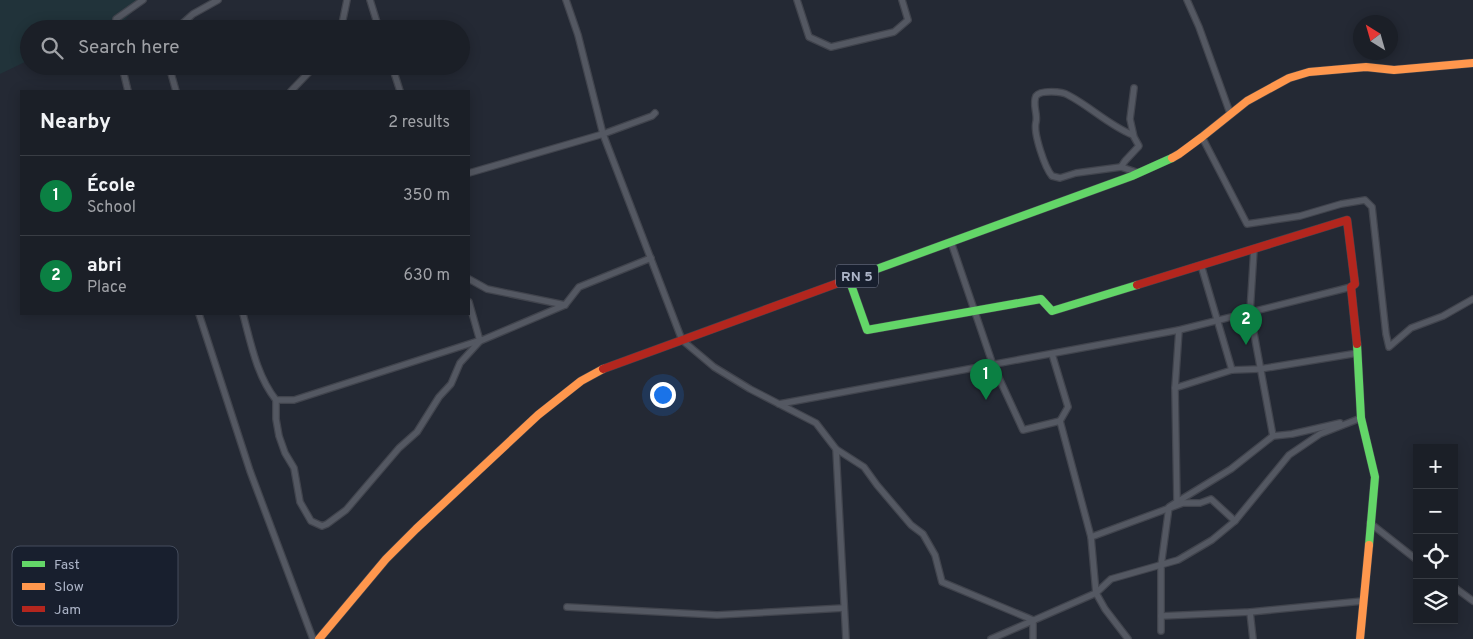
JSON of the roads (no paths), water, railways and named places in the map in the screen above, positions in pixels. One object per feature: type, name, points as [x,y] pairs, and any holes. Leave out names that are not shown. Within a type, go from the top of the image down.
[{"type":"main road","name":"RN 5","points":[[319,639],[386,559],[410,535],[538,415],[571,388],[596,373],[635,357],[1139,173],[1173,158],[1230,113],[1281,82],[1309,72],[1366,67],[1403,70],[1473,63]]},
{"type":"main road","points":[[849,279],[867,330],[1041,299],[1052,310],[1347,220],[1355,284],[1351,287],[1358,353],[1361,418],[1375,477],[1360,639]]},
{"type":"street","points":[[116,20],[143,0]]},
{"type":"street","points":[[186,20],[218,0]]},
{"type":"street","points":[[343,20],[347,0]]},
{"type":"street","points":[[370,0],[377,20]]},
{"type":"street","points":[[566,0],[578,35],[603,134],[682,340],[714,367],[750,389],[816,423],[836,449],[864,468],[911,525],[923,534],[935,555],[942,582],[1033,620]]},
{"type":"street","points":[[797,0],[809,37],[831,47],[894,32],[908,20],[902,0]]},
{"type":"street","points":[[1187,0],[1200,27],[1230,113]]},
{"type":"street","points":[[124,75],[128,90]]},
{"type":"street","points":[[172,75],[176,90]]},
{"type":"street","points":[[292,90],[306,75]]},
{"type":"street","points":[[395,75],[400,90]]},
{"type":"street","points":[[1121,167],[1124,161],[1139,146],[1130,119],[1134,88]]},
{"type":"street","points":[[1134,135],[1067,94],[1056,91],[1041,93],[1034,102],[1037,136],[1046,166],[1052,176],[1060,178],[1076,173],[1121,167],[1139,173]]},
{"type":"street","points":[[470,173],[603,134],[652,116],[655,113]]},
{"type":"street","points":[[1202,137],[1247,224],[1300,216],[1341,204],[1365,200],[1372,207],[1386,334],[1389,346],[1411,328],[1443,316],[1473,299]]},
{"type":"street","points":[[951,242],[992,365],[1022,430],[1060,421]]},
{"type":"street","points":[[1254,249],[1250,312],[1273,436]]},
{"type":"street","points":[[276,400],[294,400],[480,341],[565,305],[579,287],[651,258]]},
{"type":"street","points":[[1201,265],[1232,370]]},
{"type":"street","points":[[470,280],[487,289],[565,305]]},
{"type":"street","points":[[780,404],[1179,330],[1351,287]]},
{"type":"street","points":[[470,306],[480,341]]},
{"type":"street","points":[[199,315],[250,471],[313,639]]},
{"type":"street","points":[[243,315],[256,363],[266,388],[276,400],[279,436],[285,453],[294,468],[300,502],[311,521],[322,526],[332,522],[346,510],[399,448],[417,432],[439,397],[452,384],[460,363],[480,341]]},
{"type":"street","points":[[1177,502],[1175,388],[1179,330]]},
{"type":"street","points":[[1175,388],[1232,370],[1260,368],[1358,353]]},
{"type":"street","points":[[1052,354],[1068,407],[1060,421],[1091,536],[1096,593],[1105,609],[1128,639]]},
{"type":"street","points":[[1169,507],[1231,469],[1273,436],[1292,434],[1361,418]]},
{"type":"street","points":[[991,639],[1096,593],[1111,579],[1178,560],[1212,540],[1235,521],[1289,455],[1320,434],[1361,418]]},
{"type":"street","points":[[836,449],[846,639]]},
{"type":"street","points":[[1091,536],[1169,507],[1183,503],[1200,503],[1212,499],[1235,521]]},
{"type":"street","points":[[1161,631],[1161,566],[1169,507]]},
{"type":"street","points":[[1370,523],[1413,557]]},
{"type":"street","points":[[1458,590],[1473,601]]},
{"type":"street","points":[[1161,616],[1250,612],[1363,601]]},
{"type":"street","points":[[567,607],[717,615],[844,608]]},
{"type":"street","points":[[1250,612],[1252,639]]},
{"type":"street","points":[[1033,620],[1033,639]]},
{"type":"place","name":"abri","points":[[1246,345]]},
{"type":"place","name":"École","points":[[986,400]]}]
